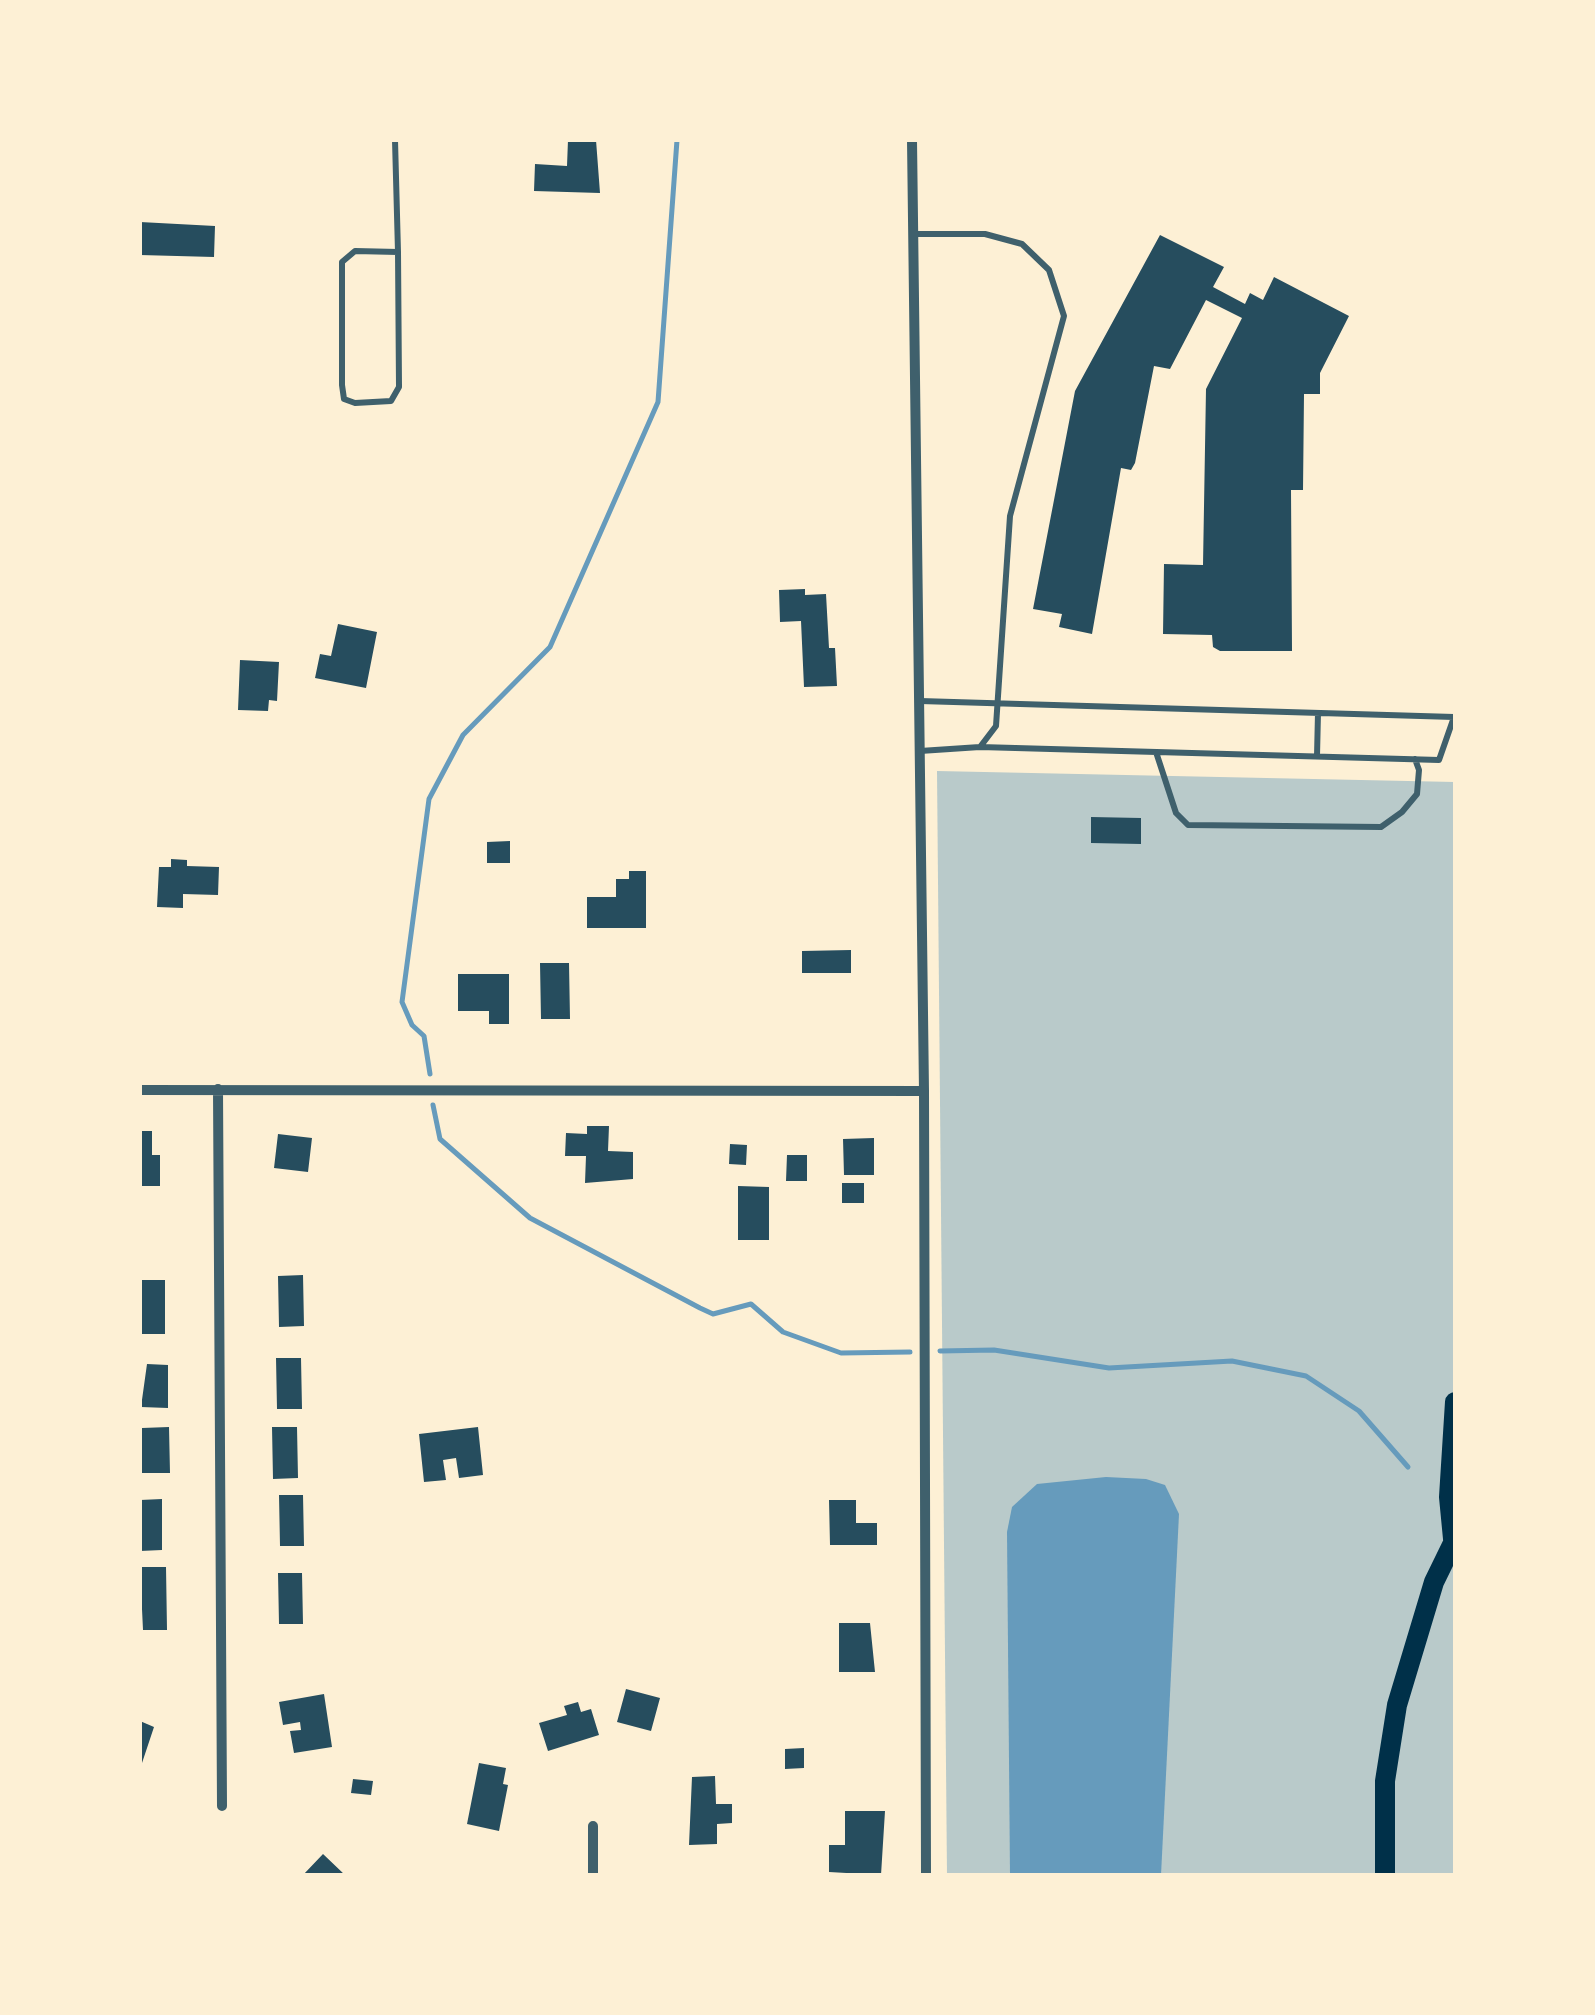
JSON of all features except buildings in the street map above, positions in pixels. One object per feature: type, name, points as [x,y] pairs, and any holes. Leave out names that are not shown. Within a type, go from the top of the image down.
[{"type":"highway","points":[[1455,1402],[1449,1497],[1455,1556]]},
{"type":"highway","points":[[1385,1875],[1386,1781],[1397,1705],[1416,1636],[1455,1539]]},
{"type":"street","points":[[912,140],[924,1091],[926,1875]]},
{"type":"street","points":[[218,1089],[222,1806]]},
{"type":"street","points":[[140,1090],[924,1091]]},
{"type":"street","points":[[593,1826],[593,1875]]},
{"type":"lane","points":[[395,140],[398,252],[398,387],[391,401],[356,403],[344,399],[342,385],[342,262],[355,251],[398,252]]},
{"type":"lane","points":[[913,234],[985,234],[1022,244],[1050,270],[1064,316],[1010,516],[1003,568],[1000,704],[996,726],[980,748]]},
{"type":"lane","points":[[920,701],[1454,716],[1439,760],[980,748],[920,750]]},
{"type":"lane","points":[[1317,757],[1318,713]]},
{"type":"lane","points":[[1156,752],[1176,813],[1188,825],[1381,827],[1402,812],[1416,794],[1415,759]]},
{"type":"shaded area","points":[[937,771],[1455,782],[1455,1875],[947,1875]]},
{"type":"water","points":[[1106,1477],[1146,1479],[1165,1485],[1179,1514],[1161,1875],[1010,1875],[1007,1532],[1012,1507],[1037,1484]]},
{"type":"waterway","points":[[430,1074],[424,1036],[412,1025],[402,1002],[429,799],[463,735],[550,647],[658,402],[677,140]]},
{"type":"waterway","points":[[433,1105],[440,1139],[530,1218],[700,1308],[713,1314],[751,1304],[783,1332],[841,1353],[910,1352]]},
{"type":"waterway","points":[[940,1351],[994,1350],[1109,1368],[1232,1361],[1306,1376],[1359,1411],[1408,1467]]}]
